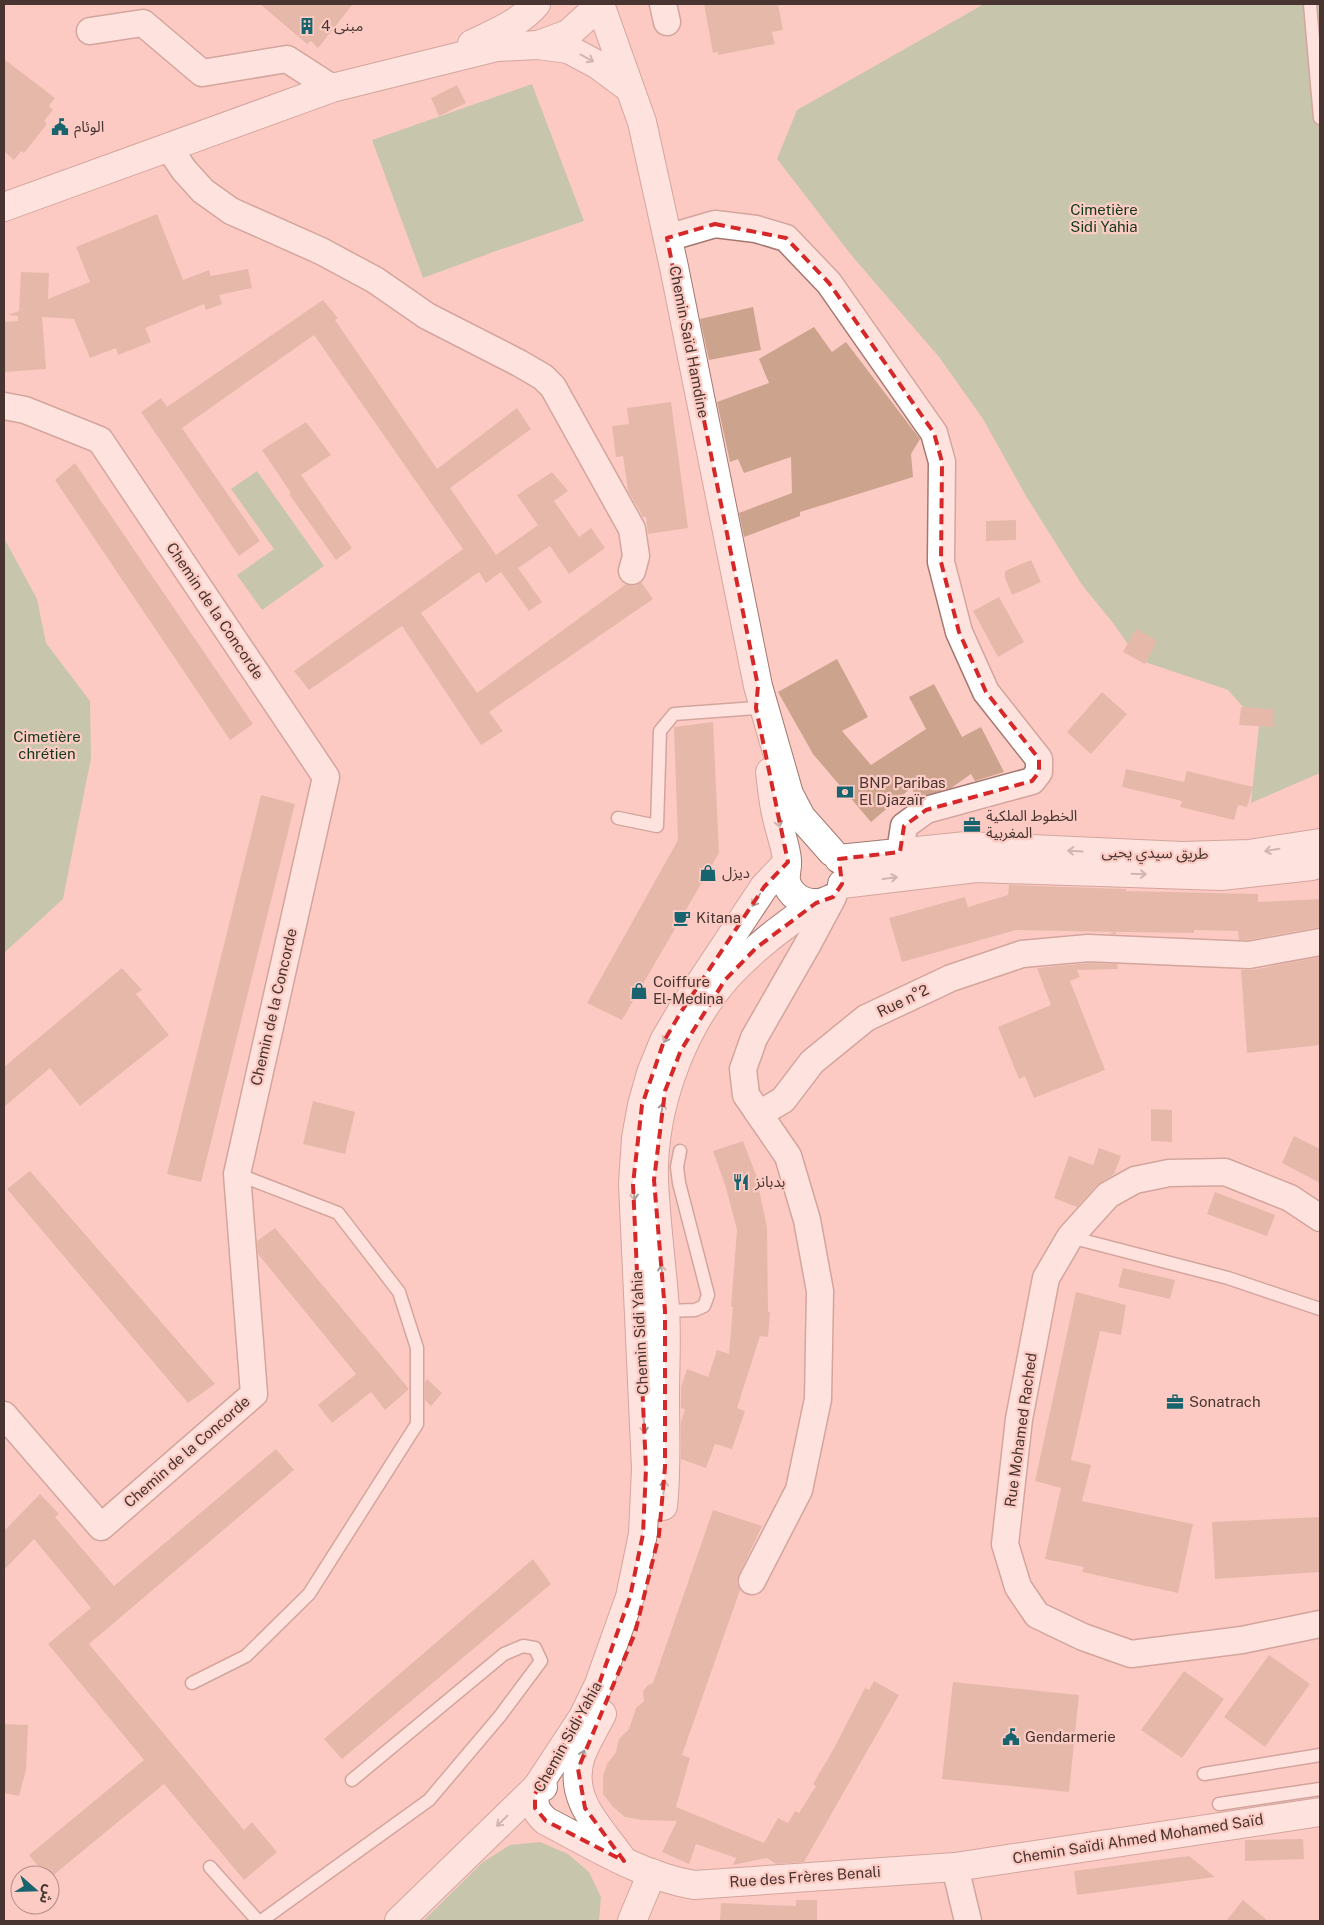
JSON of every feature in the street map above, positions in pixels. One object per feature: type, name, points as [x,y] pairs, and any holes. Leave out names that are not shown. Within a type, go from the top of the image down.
[{"type":"main road","points":[[538,44],[568,34],[595,4]]},
{"type":"main road","name":"Chemin Saïd Hamdine","points":[[595,4],[642,122],[667,238],[757,697]]},
{"type":"main road","points":[[437,61],[506,28],[538,6]]},
{"type":"main road","points":[[4,207],[332,88],[497,47],[538,44],[568,49],[598,65],[629,88]]},
{"type":"main road","points":[[757,697],[789,794],[832,879],[804,902],[795,897],[786,882],[785,871],[788,862],[776,816],[757,697]]},
{"type":"main road","points":[[789,794],[819,825],[847,841],[900,852]]},
{"type":"main road","name":"طريق سيدي يحيى","points":[[832,879],[900,852],[966,846],[1182,856],[1249,854],[1320,843]]},
{"type":"main road","name":"Chemin Sidi Yahia","points":[[808,846],[823,847],[832,879],[756,948],[725,980],[703,1011],[681,1050],[665,1091],[658,1130],[654,1180],[665,1312],[665,1467],[659,1535],[645,1601],[635,1633],[610,1696],[582,1756],[578,1776],[580,1798],[592,1820],[624,1861],[546,1821],[538,1815],[534,1801],[538,1788],[583,1717],[599,1684],[630,1597],[643,1534],[646,1469],[633,1184],[636,1138],[642,1105],[651,1073],[664,1041],[680,1012],[764,887],[798,850],[808,846]]},
{"type":"main road","name":"طريق سيدي يحيى","points":[[832,879],[976,868],[1221,876],[1320,864]]},
{"type":"main road","points":[[399,1921],[538,1788],[555,1788],[580,1798]]},
{"type":"main road","name":"Chemin Saïdi Ahmed Mohamed Saïd","points":[[955,1867],[1320,1812]]},
{"type":"main road","name":"Rue des Frères Benali","points":[[624,1861],[652,1874],[694,1885],[955,1867]]},
{"type":"main road","points":[[632,1921],[652,1874]]},
{"type":"street","points":[[90,31],[143,23],[202,73],[287,59],[332,88]]},
{"type":"street","points":[[169,148],[202,191],[231,211],[321,252],[374,280],[427,316],[519,363],[543,378],[553,387],[632,529],[636,556],[632,571]]},
{"type":"street","points":[[667,238],[715,224],[756,229],[786,238],[829,283],[934,433],[942,462],[941,562],[959,632],[986,692],[1039,759],[1039,772],[1032,781],[926,810],[904,826],[900,852]]},
{"type":"street","name":"Chemin de la Concorde","points":[[4,406],[25,410],[100,440],[326,777],[238,1174],[254,1394],[101,1527],[4,1415]]},
{"type":"street","points":[[752,1581],[799,1490],[818,1399],[820,1291],[807,1220],[788,1156],[746,1096],[743,1069],[754,1038],[809,942],[832,879]]},
{"type":"street","name":"Rue n°2","points":[[756,1111],[766,1110],[783,1100],[812,1062],[866,1018],[951,978],[1022,954],[1088,948],[1249,955],[1320,942]]},
{"type":"street","name":"Rue Mohamed Rached","points":[[1320,1218],[1290,1198],[1225,1172],[1169,1172],[1135,1180],[1108,1194],[1070,1237],[1046,1278],[1019,1419],[1005,1544],[1018,1586],[1037,1614],[1083,1637],[1131,1654],[1242,1640],[1320,1624]]},
{"type":"street","points":[[955,1867],[968,1921]]},
{"type":"lane","points":[[1310,4],[1320,118]]},
{"type":"lane","points":[[618,818],[657,826],[660,731],[674,714],[757,697]]},
{"type":"lane","points":[[665,1312],[695,1310],[704,1306],[708,1295],[677,1168],[680,1150]]},
{"type":"lane","points":[[192,1683],[246,1656],[309,1594],[417,1424],[417,1348],[399,1292],[338,1213],[238,1174]]},
{"type":"lane","points":[[1070,1237],[1228,1278],[1320,1309]]},
{"type":"lane","points":[[210,1867],[259,1921],[429,1800],[500,1716],[542,1661],[535,1648],[523,1646],[504,1654],[352,1780]]},
{"type":"lane","points":[[1204,1774],[1320,1755]]},
{"type":"lane","points":[[1219,1804],[1320,1789]]},
{"type":"highlighted area","points":[[715,224],[786,238],[829,283],[934,433],[942,462],[941,562],[959,632],[986,692],[1039,759],[1039,772],[1032,781],[926,810],[904,826],[900,852],[839,859],[842,884],[833,897],[816,903],[756,948],[725,980],[681,1050],[665,1091],[654,1180],[665,1311],[665,1467],[659,1535],[635,1633],[578,1769],[585,1808],[624,1861],[546,1821],[535,1808],[535,1794],[599,1684],[630,1597],[643,1534],[646,1469],[633,1184],[642,1105],[664,1041],[681,1012],[764,887],[788,862],[756,708],[758,686],[667,238]]},
{"type":"green space","name":"Cimetière Sidi Yahia","points":[[984,4],[1320,4],[1320,773],[1251,803],[1259,725],[1228,690],[1139,660],[1113,623],[1082,585],[1026,496],[983,419],[939,357],[852,256],[777,159],[797,110]]},
{"type":"green space","points":[[532,84],[584,221],[423,278],[372,140]]},
{"type":"green space","points":[[257,471],[324,566],[262,610],[237,575],[274,549],[231,489]]},
{"type":"green space","name":"Cimetière chrétien","points":[[4,538],[37,599],[46,643],[90,701],[91,758],[63,899],[4,953]]},
{"type":"green space","points":[[540,1842],[568,1854],[589,1872],[601,1897],[599,1921],[423,1921],[483,1862],[510,1845]]},
{"type":"building","name":"مبنى 4","points":[[260,4],[353,4],[318,48],[311,41],[307,44]]},
{"type":"building","points":[[704,4],[778,4],[783,30],[772,32],[775,44],[718,55],[718,52],[713,53]]},
{"type":"building","points":[[4,59],[55,98],[49,106],[53,110],[44,121],[47,124],[24,153],[21,151],[14,160],[4,151]]},
{"type":"building","points":[[457,85],[466,103],[439,116],[431,98]]},
{"type":"building","points":[[157,214],[183,280],[209,270],[211,276],[248,269],[252,288],[219,295],[222,304],[206,310],[204,304],[145,328],[151,342],[118,355],[116,348],[90,358],[74,319],[42,317],[46,369],[4,372],[4,322],[18,321],[18,316],[8,315],[19,311],[21,272],[49,273],[48,299],[90,282],[76,247]]},
{"type":"building","points":[[323,300],[338,318],[335,320],[437,469],[517,408],[531,429],[450,488],[496,555],[538,525],[517,495],[552,472],[568,491],[554,501],[579,537],[591,528],[605,548],[569,574],[550,546],[518,568],[542,602],[529,611],[501,572],[486,583],[479,572],[421,613],[477,693],[626,584],[635,586],[641,582],[653,599],[489,712],[503,731],[481,745],[402,626],[309,690],[294,671],[463,549],[314,335],[182,428],[260,541],[239,556],[141,412],[161,398],[167,407]]},
{"type":"building","points":[[753,307],[761,350],[709,360],[700,319]]},
{"type":"building","points":[[814,327],[832,352],[846,342],[920,439],[911,454],[913,477],[800,512],[800,516],[744,537],[739,513],[792,493],[791,457],[744,473],[738,459],[730,462],[717,402],[769,383],[759,359]]},
{"type":"building","points":[[671,402],[688,528],[648,534],[646,517],[643,517],[628,491],[623,456],[616,457],[612,426],[629,424],[627,408]]},
{"type":"building","points":[[306,422],[331,455],[301,475],[352,548],[336,560],[289,494],[291,493],[262,450]]},
{"type":"building","points":[[75,463],[253,724],[230,740],[55,480]]},
{"type":"building","points":[[1016,520],[1016,540],[986,541],[986,521]]},
{"type":"building","points":[[1031,560],[1041,582],[1012,595],[1005,578],[1005,571]]},
{"type":"building","points":[[999,597],[1024,642],[998,657],[973,611]]},
{"type":"building","points":[[1136,629],[1157,641],[1145,664],[1123,652]]},
{"type":"building","points":[[837,659],[868,717],[842,731],[871,765],[926,729],[909,697],[934,684],[962,737],[981,727],[1004,772],[975,781],[971,774],[951,788],[917,798],[911,788],[871,822],[813,754],[778,692]]},
{"type":"building","points":[[1102,692],[1127,714],[1091,754],[1067,732]]},
{"type":"building","points":[[1241,707],[1274,709],[1273,727],[1239,725]]},
{"type":"building","points":[[713,722],[719,853],[622,1020],[587,1003],[678,840],[674,727]]},
{"type":"building","points":[[1126,769],[1184,782],[1187,771],[1253,787],[1247,807],[1238,805],[1234,820],[1180,807],[1182,801],[1122,787]]},
{"type":"building","points":[[261,795],[295,804],[201,1182],[167,1174]]},
{"type":"building","points":[[1009,885],[1126,889],[1126,891],[1258,894],[1258,902],[1320,899],[1320,927],[1248,940],[1239,940],[1238,931],[1194,930],[1194,933],[1116,932],[1116,934],[1109,934],[1114,932],[1016,930],[902,962],[889,918],[965,897],[968,907],[1008,895]]},
{"type":"building","points":[[1320,957],[1320,1045],[1247,1053],[1241,970],[1252,970]]},
{"type":"building","points":[[1088,963],[1117,964],[1118,969],[1077,970],[1080,977],[1070,981],[1105,1070],[1034,1098],[1025,1076],[1019,1079],[998,1027],[1051,1005],[1037,968]]},
{"type":"building","points":[[122,968],[142,990],[136,994],[169,1035],[80,1106],[50,1068],[4,1107],[4,1067]]},
{"type":"building","points":[[313,1101],[355,1112],[345,1154],[303,1144]]},
{"type":"building","points":[[1151,1109],[1172,1110],[1172,1142],[1151,1141]]},
{"type":"building","points":[[1294,1136],[1320,1149],[1320,1183],[1282,1163]]},
{"type":"building","points":[[743,1141],[756,1175],[767,1227],[768,1312],[770,1312],[768,1337],[760,1336],[737,1408],[745,1411],[732,1449],[715,1444],[706,1468],[681,1459],[681,1422],[685,1409],[681,1408],[681,1387],[687,1369],[708,1377],[717,1350],[729,1354],[737,1230],[726,1188],[713,1151]]},
{"type":"building","points":[[1099,1148],[1121,1156],[1114,1174],[1097,1185],[1077,1207],[1054,1198],[1069,1156],[1093,1165]]},
{"type":"building","points":[[30,1171],[215,1384],[188,1403],[7,1189]]},
{"type":"building","points":[[1215,1192],[1275,1215],[1267,1236],[1207,1214]]},
{"type":"building","points":[[275,1228],[409,1389],[385,1410],[371,1392],[332,1423],[318,1405],[356,1374],[258,1254],[257,1241]]},
{"type":"building","points":[[1123,1268],[1175,1280],[1170,1299],[1118,1287]]},
{"type":"building","points":[[1076,1292],[1126,1305],[1121,1335],[1100,1331],[1084,1402],[1071,1460],[1091,1465],[1082,1501],[1193,1524],[1178,1593],[1082,1572],[1084,1567],[1045,1559],[1061,1488],[1035,1481]]},
{"type":"building","points":[[427,1379],[442,1393],[431,1406],[425,1400],[425,1382]]},
{"type":"building","points":[[276,1449],[294,1470],[89,1644],[244,1830],[252,1822],[277,1852],[244,1880],[164,1784],[60,1870],[60,1865],[37,1865],[29,1855],[144,1760],[48,1644],[91,1608],[34,1539],[4,1570],[4,1531],[40,1494],[59,1514],[55,1517],[114,1586]]},
{"type":"building","points":[[713,1510],[762,1526],[739,1575],[737,1582],[740,1590],[682,1755],[690,1758],[676,1807],[764,1843],[778,1818],[788,1823],[795,1811],[799,1813],[816,1786],[813,1784],[865,1688],[869,1690],[874,1681],[899,1695],[804,1862],[776,1864],[767,1858],[733,1865],[736,1858],[696,1844],[689,1864],[662,1852],[677,1821],[642,1820],[625,1817],[613,1807],[603,1794],[603,1776],[607,1764],[616,1752],[619,1739],[629,1729],[636,1708],[644,1701],[643,1691],[648,1685],[653,1683]]},
{"type":"building","points":[[1320,1517],[1320,1572],[1215,1579],[1212,1522]]},
{"type":"building","points":[[533,1559],[551,1584],[342,1759],[324,1739]]},
{"type":"building","points":[[1269,1655],[1310,1684],[1265,1747],[1224,1717]]},
{"type":"building","points":[[1184,1671],[1224,1699],[1182,1758],[1141,1730]]},
{"type":"building","name":"Gendarmerie","points":[[953,1682],[1079,1695],[1069,1792],[942,1779]]},
{"type":"building","points":[[4,1724],[28,1725],[26,1770],[19,1796],[4,1793]]},
{"type":"building","points":[[1303,1839],[1304,1859],[1245,1861],[1245,1840]]},
{"type":"building","points":[[1189,1856],[1215,1877],[1077,1895],[1074,1871]]},
{"type":"building","points":[[796,1900],[817,1900],[817,1921],[720,1921],[721,1903],[796,1906]]},
{"type":"building","points":[[1243,1900],[1268,1921],[1226,1921]]},
{"type":"place","name":"مبنى 4","points":[[307,26]]},
{"type":"place","name":"الوئام","points":[[60,127]]},
{"type":"place","name":"BNP Paribas El Djazaïr","points":[[845,792]]},
{"type":"place","name":"الخطوط الملكية المغربية","points":[[972,825]]},
{"type":"place","name":"ديزل","points":[[708,873]]},
{"type":"place","name":"Kitana","points":[[682,918]]},
{"type":"place","name":"Coiffure El-Medina","points":[[639,991]]},
{"type":"place","name":"بدبانز","points":[[741,1182]]},
{"type":"place","name":"Sonatrach","points":[[1175,1402]]},
{"type":"place","name":"Gendarmerie","points":[[1011,1737]]}]
